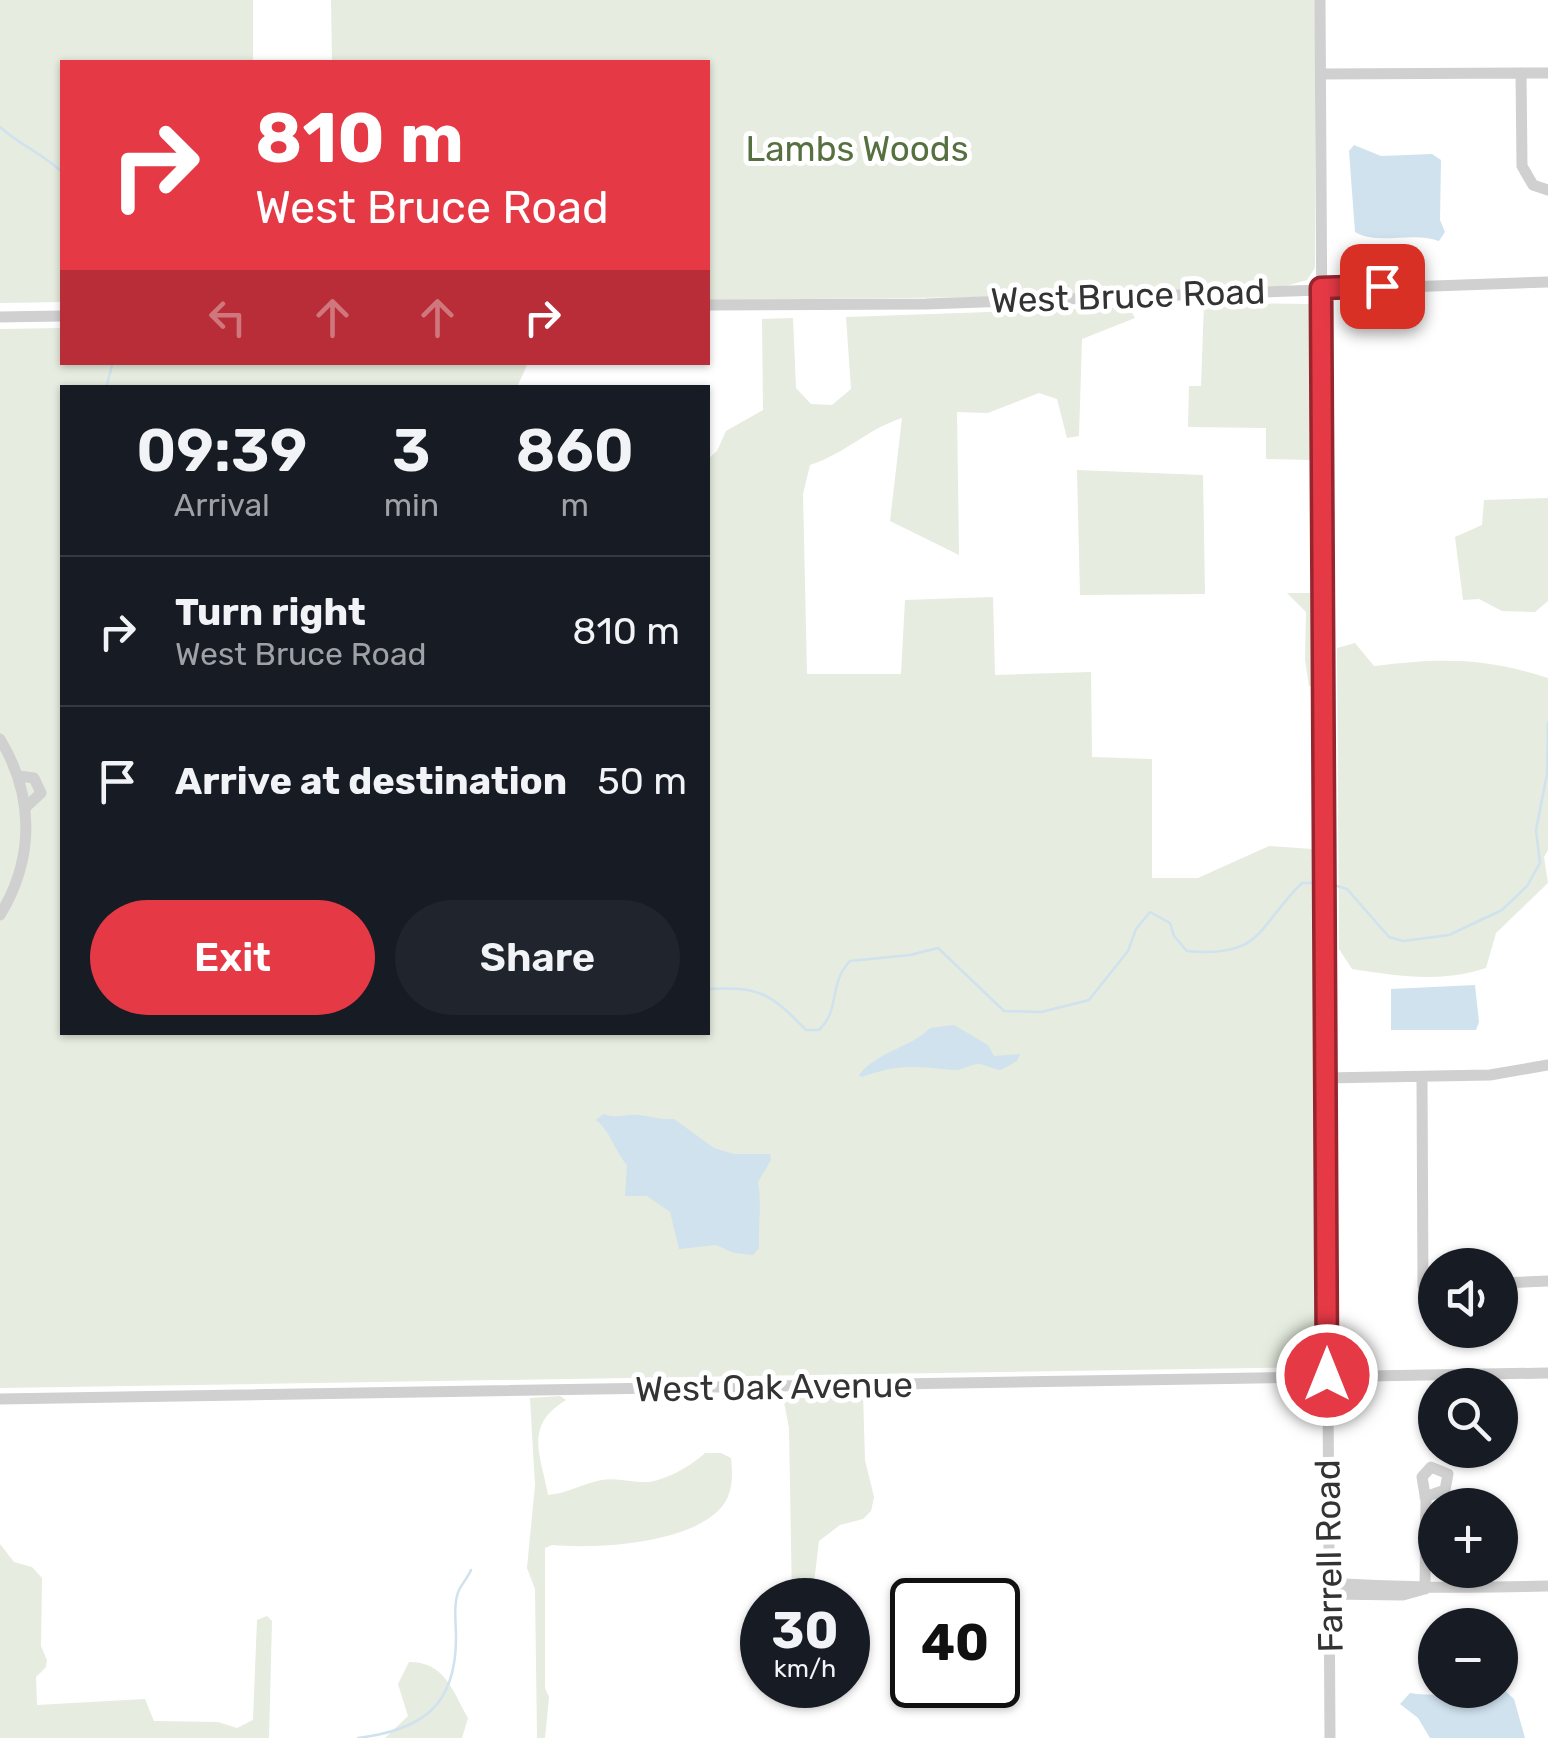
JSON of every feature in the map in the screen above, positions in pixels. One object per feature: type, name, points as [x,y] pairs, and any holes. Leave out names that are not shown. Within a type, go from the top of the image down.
[{"type":"street","name":"Farrell Road","points":[[1320,0],[1330,1738]]},
{"type":"street","points":[[1520,73],[1522,166],[1533,185],[1548,190]]},
{"type":"street","points":[[1321,74],[1548,73]]},
{"type":"street","name":"West Bruce Road","points":[[710,305],[945,303],[1548,282]]},
{"type":"street","points":[[0,317],[60,316]]},
{"type":"street","points":[[0,738],[19,776],[27,837],[22,869],[0,915]]},
{"type":"street","points":[[1326,1078],[1490,1075],[1548,1065]]},
{"type":"street","points":[[1422,1078],[1428,1248]]},
{"type":"street","points":[[1518,1283],[1548,1282]]},
{"type":"street","name":"West Oak Avenue","points":[[0,1399],[1548,1374]]},
{"type":"street","points":[[1329,1589],[1403,1595],[1425,1589],[1548,1586]]},
{"type":"green space","points":[[0,0],[253,0],[253,60],[60,60],[60,302],[0,303]]},
{"type":"green space","name":"Lambs Woods","points":[[331,0],[1315,0],[1315,268],[1307,280],[1286,286],[990,297],[710,300],[710,60],[332,60]]},
{"type":"green space","points":[[1204,303],[1310,304],[1310,460],[1266,459],[1266,428],[1188,427],[1189,386],[1201,386]]},
{"type":"green space","points":[[1129,307],[1135,318],[1082,339],[1079,436],[1067,438],[1057,399],[1039,393],[988,413],[957,412],[959,555],[890,521],[902,418],[810,465],[803,494],[807,674],[901,674],[905,600],[993,597],[995,675],[1091,672],[1092,757],[1152,759],[1152,878],[1198,878],[1269,846],[1312,849],[1316,1367],[0,1388],[0,329],[60,328],[60,365],[527,365],[518,385],[60,385],[60,1035],[710,1035],[710,457],[726,431],[763,410],[762,319],[793,318],[796,388],[811,404],[832,405],[851,389],[846,317]]},
{"type":"green space","points":[[1077,470],[1203,475],[1205,594],[1080,595]]},
{"type":"green space","points":[[1548,498],[1548,601],[1535,612],[1502,611],[1479,599],[1463,600],[1455,537],[1482,525],[1484,500]]},
{"type":"green space","points":[[1287,593],[1312,593],[1319,601],[1318,686],[1309,686],[1306,612]]},
{"type":"green space","points":[[1355,643],[1374,666],[1462,661],[1503,666],[1548,678],[1548,850],[1544,857],[1548,883],[1496,933],[1486,968],[1436,977],[1386,974],[1352,969],[1339,949],[1337,648]]},
{"type":"green space","points":[[791,1391],[863,1394],[865,1460],[874,1497],[871,1511],[863,1519],[840,1525],[819,1541],[815,1578],[792,1578],[789,1428],[783,1397]]},
{"type":"green space","points":[[560,1396],[566,1400],[544,1420],[538,1442],[548,1495],[601,1480],[656,1480],[679,1471],[705,1453],[721,1453],[731,1458],[732,1479],[727,1499],[719,1510],[685,1530],[640,1542],[545,1548],[545,1688],[549,1697],[545,1738],[537,1738],[535,1589],[527,1568],[535,1485],[530,1398]]},
{"type":"green space","points":[[0,1544],[14,1562],[32,1567],[42,1578],[41,1646],[47,1660],[36,1677],[37,1705],[145,1699],[154,1721],[218,1722],[237,1728],[253,1720],[257,1620],[267,1616],[272,1621],[269,1738],[0,1738]]},
{"type":"green space","points":[[409,1662],[431,1667],[452,1688],[468,1718],[462,1738],[385,1738],[408,1716],[398,1684]]},
{"type":"water","points":[[1354,145],[1381,156],[1432,154],[1441,160],[1440,220],[1445,232],[1439,241],[1374,238],[1355,232],[1349,151]]},
{"type":"water","points":[[1475,985],[1479,1022],[1476,1030],[1391,1030],[1391,989]]},
{"type":"water","points":[[954,1025],[988,1045],[994,1056],[1020,1054],[1017,1061],[1001,1070],[978,1064],[958,1070],[909,1067],[859,1075],[876,1060],[930,1028]]},
{"type":"water","points":[[603,1114],[674,1119],[714,1148],[734,1154],[770,1154],[771,1160],[758,1182],[759,1248],[753,1255],[734,1253],[716,1245],[679,1249],[670,1212],[647,1196],[625,1196],[627,1165],[596,1120]]},
{"type":"water","points":[[1410,1693],[1418,1694],[1418,1708],[1517,1708],[1525,1738],[1430,1738],[1418,1718],[1400,1704]]},
{"type":"waterway","points":[[0,127],[60,170]]},
{"type":"waterway","points":[[107,385],[112,365]]},
{"type":"waterway","points":[[1327,883],[1347,889],[1389,937],[1403,941],[1449,935],[1502,910],[1527,886],[1540,863],[1536,830],[1547,774],[1548,723]]},
{"type":"waterway","points":[[710,989],[763,994],[806,1030],[819,1030],[830,1014],[839,979],[850,961],[938,948],[1004,1011],[1041,1012],[1089,1000],[1128,951],[1136,929],[1150,912],[1170,923],[1174,936],[1187,951],[1231,950],[1256,936],[1302,883],[1319,883]]},
{"type":"waterway","points":[[358,1738],[417,1721],[442,1697],[454,1661],[457,1595],[471,1570]]},
{"type":"route","points":[[1327,1375],[1321,288],[1382,286]]}]
